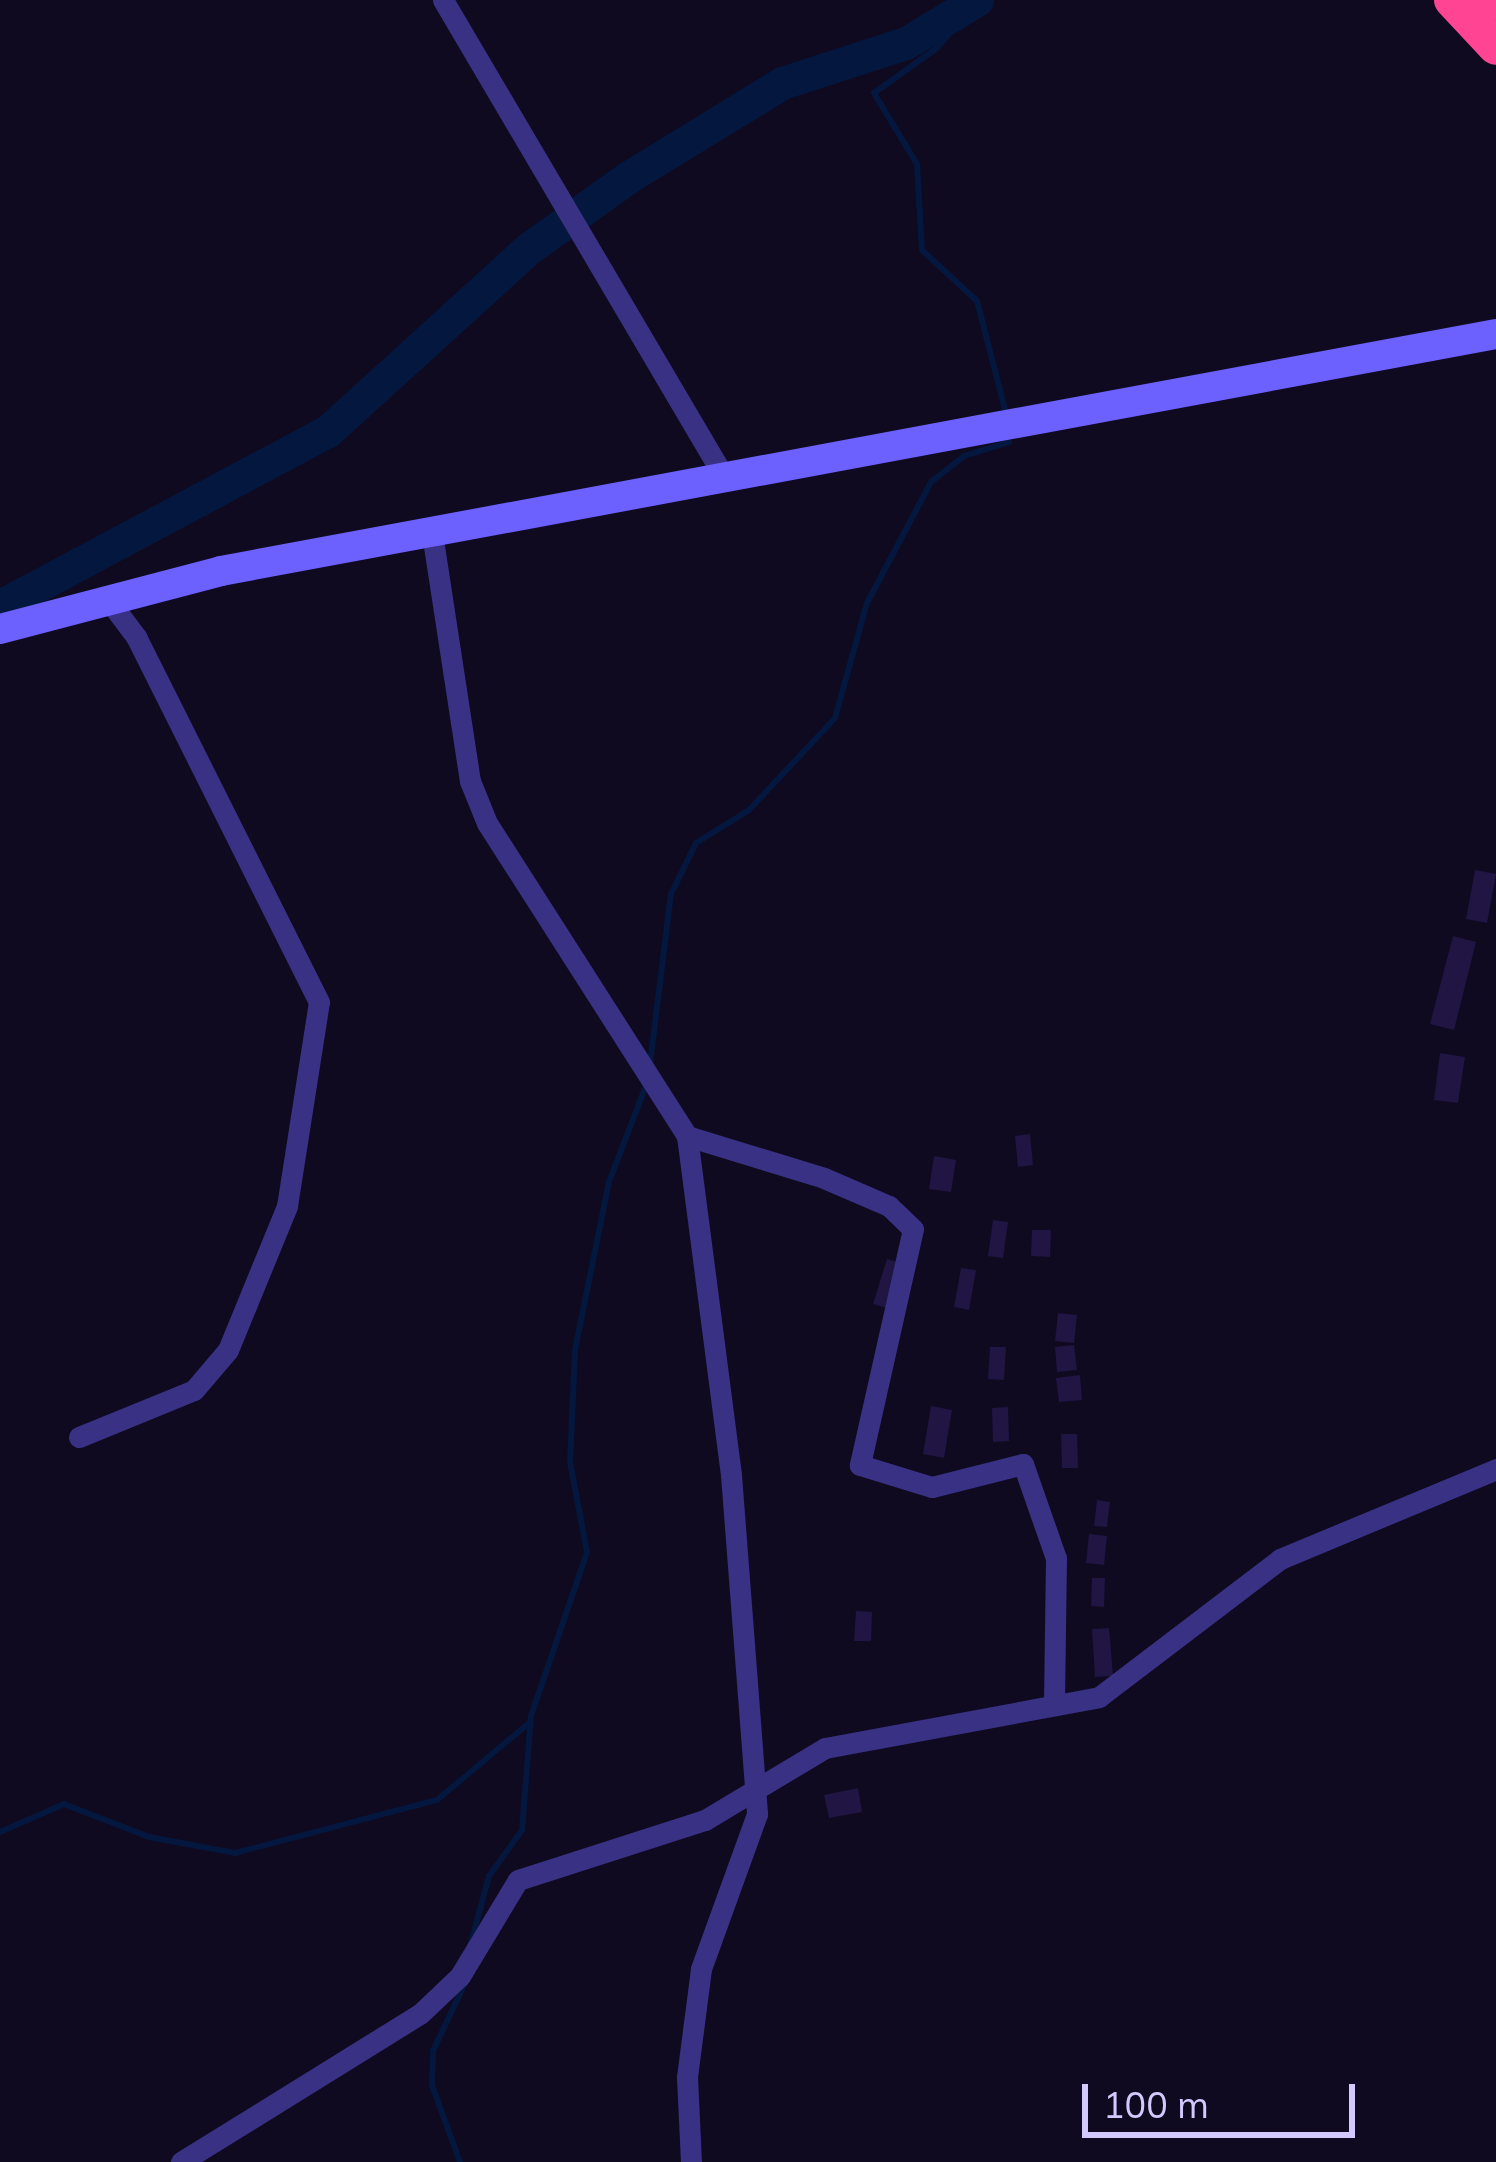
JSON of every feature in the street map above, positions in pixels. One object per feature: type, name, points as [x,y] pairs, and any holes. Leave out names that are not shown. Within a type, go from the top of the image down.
[{"type":"highway","points":[[1452,0],[1496,47]]},
{"type":"street","points":[[443,0],[599,255],[726,479]]},
{"type":"street","points":[[0,629],[33,624],[107,598],[432,533],[1496,334]]},
{"type":"street","points":[[432,533],[470,781],[487,823],[687,1136],[731,1475],[755,1786],[754,1836],[700,1970],[687,2077],[691,2162]]},
{"type":"street","points":[[79,1437],[194,1390],[228,1350],[286,1206],[319,1002],[137,638],[107,598]]},
{"type":"street","points":[[0,645],[33,624]]},
{"type":"street","points":[[687,1136],[824,1178],[889,1206],[913,1229],[860,1466],[932,1487],[1022,1463],[1056,1558],[1054,1700]]},
{"type":"street","points":[[181,2162],[420,2014],[460,1976],[518,1880],[704,1820],[755,1786],[853,1740],[1115,1690],[1280,1559],[1496,1469]]},
{"type":"building","points":[[1475,870],[1496,874],[1487,923],[1466,919]]},
{"type":"building","points":[[1453,936],[1476,942],[1454,1030],[1430,1024]]},
{"type":"building","points":[[1440,1053],[1465,1057],[1458,1103],[1434,1100]]},
{"type":"building","points":[[1030,1134],[1033,1165],[1018,1167],[1015,1136]]},
{"type":"building","points":[[934,1156],[956,1160],[951,1192],[929,1189]]},
{"type":"building","points":[[993,1220],[1008,1222],[1003,1258],[988,1256]]},
{"type":"building","points":[[1032,1230],[1051,1230],[1050,1257],[1031,1256]]},
{"type":"building","points":[[887,1259],[904,1264],[890,1309],[873,1304]]},
{"type":"building","points":[[961,1268],[976,1270],[969,1310],[954,1307]]},
{"type":"building","points":[[1058,1313],[1077,1315],[1074,1343],[1055,1341]]},
{"type":"building","points":[[1074,1345],[1077,1370],[1057,1372],[1055,1347]]},
{"type":"building","points":[[990,1347],[1006,1347],[1004,1380],[988,1379]]},
{"type":"building","points":[[1080,1375],[1082,1400],[1059,1402],[1056,1378]]},
{"type":"building","points":[[931,1406],[952,1410],[944,1458],[923,1454]]},
{"type":"building","points":[[1008,1407],[1009,1441],[993,1442],[992,1408]]},
{"type":"building","points":[[1061,1434],[1077,1434],[1078,1468],[1062,1468]]},
{"type":"building","points":[[1097,1500],[1110,1502],[1107,1527],[1094,1526]]},
{"type":"building","points":[[1089,1534],[1107,1536],[1104,1565],[1086,1563]]},
{"type":"building","points":[[1092,1578],[1105,1578],[1104,1607],[1091,1606]]},
{"type":"building","points":[[856,1611],[872,1612],[871,1641],[854,1641]]},
{"type":"building","points":[[1109,1628],[1113,1676],[1095,1677],[1092,1629]]},
{"type":"building","points":[[858,1788],[862,1812],[829,1818],[824,1795]]},
{"type":"waterway","points":[[0,606],[328,431],[528,249],[627,178],[782,83],[906,43],[977,0]]},
{"type":"waterway","points":[[974,4],[937,48],[874,93],[917,164],[922,250],[977,301],[1005,409]]},
{"type":"waterway","points":[[650,1064],[671,894],[696,843],[749,810],[835,718],[867,603],[931,482],[964,456],[1009,442]]},
{"type":"waterway","points":[[469,1950],[489,1876],[522,1830],[531,1716],[587,1552],[570,1462],[575,1350],[609,1182],[647,1083]]},
{"type":"waterway","points":[[0,1832],[64,1804],[149,1837],[235,1853],[437,1800],[528,1724]]},
{"type":"waterway","points":[[460,2162],[432,2085],[433,2051],[466,1981]]}]
